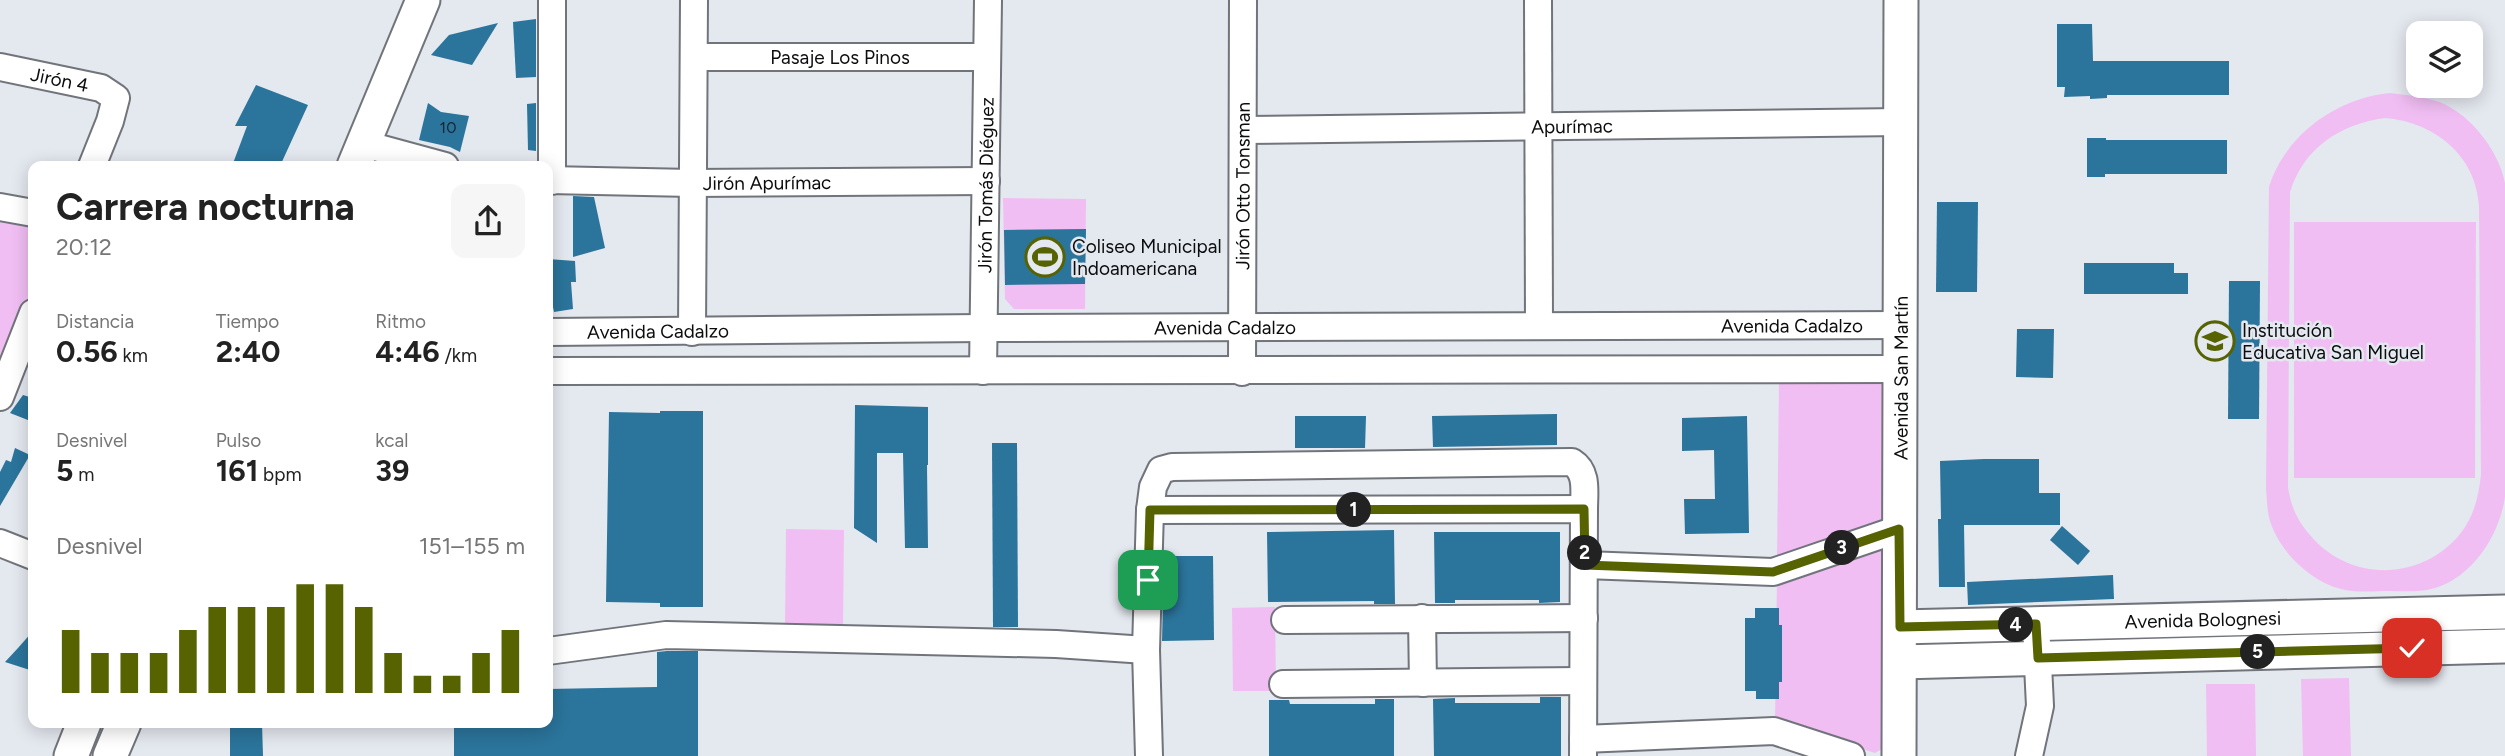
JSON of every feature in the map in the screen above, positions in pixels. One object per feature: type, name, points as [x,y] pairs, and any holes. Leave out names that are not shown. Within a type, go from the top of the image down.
[{"type":"main road","points":[[359,155],[423,0]]},
{"type":"main road","name":"Avenida San Martín","points":[[1899,756],[1901,0]]},
{"type":"main road","name":"Avenida Bolognesi","points":[[1900,627],[2505,612]]},
{"type":"main road","name":"Avenida Bolognesi","points":[[1900,662],[2505,646]]},
{"type":"main road","points":[[71,756],[82,728]]},
{"type":"main road","points":[[110,756],[122,728]]},
{"type":"street","points":[[550,161],[552,0]]},
{"type":"street","points":[[692,332],[694,0]]},
{"type":"street","name":"Jirón Tomás Diéguez","points":[[983,371],[988,0]]},
{"type":"street","name":"Jirón Otto Tonsman","points":[[1242,372],[1243,0]]},
{"type":"street","points":[[1538,0],[1539,326]]},
{"type":"street","name":"Pasaje Los Pinos","points":[[695,57],[987,57]]},
{"type":"street","name":"Jirón 4","points":[[0,67],[101,88],[116,99],[94,161]]},
{"type":"street","name":"Apurímac","points":[[1243,130],[1901,122]]},
{"type":"street","points":[[359,155],[406,161]]},
{"type":"street","name":"Jirón Apurímac","points":[[553,180],[692,183],[986,181]]},
{"type":"street","points":[[0,206],[28,212]]},
{"type":"street","name":"Avenida Cadalzo","points":[[553,332],[1902,325]]},
{"type":"street","points":[[0,397],[28,326]]},
{"type":"street","name":"Avenida Cadalzo","points":[[553,371],[1902,369]]},
{"type":"street","points":[[1149,756],[1146,650],[1150,510],[1156,477],[1166,467],[1572,462],[1584,475],[1583,747],[1774,731],[1851,756]]},
{"type":"street","points":[[1150,510],[1584,509]]},
{"type":"street","points":[[1585,565],[1773,572],[1899,529]]},
{"type":"street","points":[[0,543],[28,554]]},
{"type":"street","points":[[1422,618],[1423,682]]},
{"type":"street","points":[[1285,620],[1584,618]]},
{"type":"street","points":[[2029,756],[2040,706],[2036,624]]},
{"type":"street","points":[[553,651],[666,635],[1056,644],[1146,650]]},
{"type":"street","points":[[1283,684],[1583,681]]},
{"type":"shaded area","points":[[2390,93],[2406,95],[2406,98],[2426,98],[2446,105],[2469,122],[2489,145],[2502,170],[2505,183],[2505,497],[2502,512],[2489,542],[2469,568],[2442,585],[2422,591],[2365,592],[2329,585],[2308,572],[2289,554],[2275,532],[2268,509],[2269,187],[2287,151],[2300,136],[2316,122],[2351,102]],"holes":[[[2385,118],[2420,126],[2449,144],[2461,157],[2470,171],[2479,206],[2479,490],[2469,520],[2444,550],[2426,561],[2406,568],[2364,568],[2344,561],[2326,550],[2310,535],[2295,513],[2288,487],[2290,192],[2305,162],[2326,140],[2339,132]]]},
{"type":"shaded area","name":"Coliseo Municipal Indoamericana","points":[[1003,198],[1086,199],[1085,309],[1014,309],[1005,299]]},
{"type":"shaded area","points":[[0,217],[28,223],[28,321],[0,391]]},
{"type":"shaded area","points":[[2294,222],[2476,222],[2475,478],[2294,478]]},
{"type":"shaded area","points":[[1779,380],[1883,381],[1884,516],[1879,523],[1777,559]]},
{"type":"shaded area","points":[[786,529],[844,530],[843,626],[785,625]]},
{"type":"shaded area","points":[[1878,543],[1883,552],[1882,749],[1875,753],[1775,722],[1777,578]]},
{"type":"shaded area","points":[[1275,607],[1276,691],[1233,691],[1232,608]]},
{"type":"shaded area","points":[[2349,678],[2351,756],[2303,756],[2301,679]]},
{"type":"shaded area","points":[[2206,684],[2255,684],[2256,756],[2207,756]]},
{"type":"building","points":[[536,19],[536,77],[516,78],[513,22]]},
{"type":"building","points":[[498,23],[472,65],[431,55],[449,35]]},
{"type":"building","points":[[2057,24],[2092,24],[2093,61],[2229,61],[2229,95],[2107,95],[2107,98],[2090,99],[2090,96],[2064,97],[2065,87],[2057,87]]},
{"type":"building","points":[[256,85],[308,105],[282,161],[234,161],[247,126],[235,126]]},
{"type":"building","points":[[428,103],[441,112],[469,116],[460,152],[419,140]]},
{"type":"building","points":[[536,103],[536,151],[528,150],[527,104]]},
{"type":"building","points":[[2087,138],[2227,140],[2227,174],[2105,174],[2105,177],[2087,177]]},
{"type":"building","points":[[573,196],[594,197],[605,248],[573,257]]},
{"type":"building","points":[[1937,202],[1978,202],[1977,292],[1936,292]]},
{"type":"building","points":[[1086,229],[1085,284],[1005,285],[1004,230]]},
{"type":"building","points":[[553,259],[575,261],[576,282],[571,282],[573,309],[554,312]]},
{"type":"building","points":[[2084,263],[2174,263],[2174,273],[2188,273],[2188,294],[2084,294]]},
{"type":"building","points":[[2229,281],[2260,281],[2259,419],[2228,419]]},
{"type":"building","points":[[2017,329],[2054,329],[2053,378],[2016,377]]},
{"type":"building","points":[[23,395],[28,396],[28,420],[10,413]]},
{"type":"building","points":[[855,405],[928,407],[928,548],[905,548],[903,453],[877,453],[877,543],[854,528]]},
{"type":"building","points":[[703,411],[703,607],[660,607],[660,603],[606,602],[609,412]]},
{"type":"building","points":[[1557,414],[1557,445],[1433,447],[1432,416]]},
{"type":"building","points":[[1295,416],[1366,416],[1365,448],[1295,448]]},
{"type":"building","points":[[1747,416],[1749,533],[1685,534],[1684,499],[1715,499],[1714,450],[1682,451],[1682,418]]},
{"type":"building","points":[[992,443],[1017,443],[1018,627],[993,627]]},
{"type":"building","points":[[15,448],[28,454],[0,506],[0,472],[6,460],[11,462]]},
{"type":"building","points":[[2039,459],[2039,493],[2060,493],[2060,525],[1964,525],[1965,587],[1939,587],[1940,461]]},
{"type":"building","points":[[2062,526],[2090,551],[2078,565],[2050,540]]},
{"type":"building","points":[[1394,530],[1395,604],[1374,604],[1374,601],[1268,602],[1267,532]]},
{"type":"building","points":[[1434,532],[1560,532],[1560,602],[1455,600],[1455,603],[1435,603]]},
{"type":"building","points":[[1164,556],[1213,556],[1214,640],[1162,641]]},
{"type":"building","points":[[2113,575],[2114,599],[1968,605],[1967,582]]},
{"type":"building","points":[[1755,608],[1779,608],[1779,625],[1782,625],[1782,682],[1779,682],[1779,699],[1756,699],[1756,691],[1745,691],[1745,618],[1755,618]]},
{"type":"building","points":[[28,637],[28,669],[5,662]]},
{"type":"building","points":[[698,651],[698,756],[454,756],[454,728],[553,728],[553,689],[657,687],[657,652]]},
{"type":"building","points":[[1540,697],[1561,697],[1561,756],[1434,756],[1433,699],[1455,698],[1455,703],[1540,703]]},
{"type":"building","points":[[1375,699],[1394,699],[1394,756],[1269,756],[1269,700],[1289,700],[1290,704],[1375,704]]},
{"type":"building","points":[[230,728],[262,728],[263,756],[230,756]]},
{"type":"place","name":"Coliseo Municipal Indoamericana","points":[[1045,257]]},
{"type":"place","name":"Institución Educativa San Miguel","points":[[2215,341]]},
{"type":"route","points":[[1148,580],[1150,510],[1584,509],[1585,565],[1773,572],[1899,529],[1900,627],[2036,624],[2038,658],[2412,648]]}]
